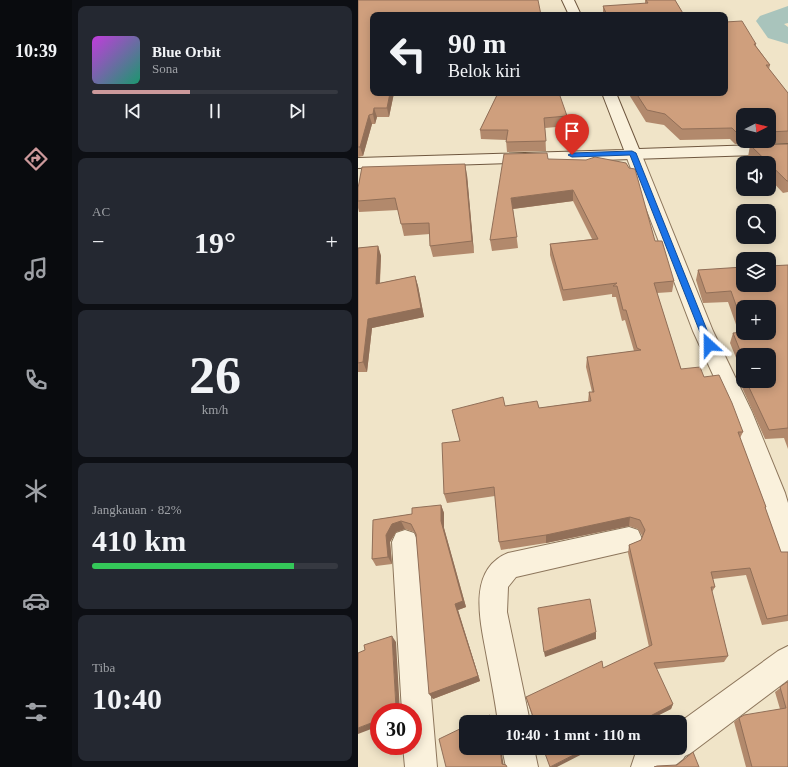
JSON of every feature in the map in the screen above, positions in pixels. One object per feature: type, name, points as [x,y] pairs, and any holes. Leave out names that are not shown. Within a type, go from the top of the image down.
[{"type":"street","points":[[568,0],[574,12]]},
{"type":"street","points":[[610,96],[703,331],[741,412],[772,493],[788,543]]},
{"type":"street","points":[[358,163],[788,149]]},
{"type":"street","points":[[513,715],[493,612],[495,583],[500,574],[508,566],[629,540]]},
{"type":"street","points":[[405,542],[421,767]]},
{"type":"street","points":[[687,737],[788,661]]},
{"type":"street","points":[[519,755],[522,767]]},
{"type":"street","points":[[647,767],[663,755]]},
{"type":"building","points":[[358,0],[538,0],[540,12],[370,12],[370,96],[389,96],[387,108],[374,108],[373,114],[369,115],[360,147],[358,147]]},
{"type":"building","points":[[646,0],[675,0],[682,12],[606,12],[603,6],[648,3]]},
{"type":"building","points":[[742,21],[756,44],[754,44],[770,65],[766,65],[788,93],[788,131],[776,132],[776,108],[736,108],[736,132],[732,128],[682,129],[665,114],[647,110],[638,96],[728,96],[728,22]]},
{"type":"building","points":[[497,96],[560,96],[567,116],[544,118],[546,141],[506,142],[508,130],[480,130]]},
{"type":"building","points":[[776,144],[788,144],[788,181],[776,170],[776,156],[761,156],[753,148],[776,148]]},
{"type":"building","points":[[547,153],[548,159],[586,160],[595,157],[626,163],[629,168],[635,169],[655,241],[662,241],[674,281],[654,283],[681,369],[700,367],[704,377],[719,375],[743,432],[738,432],[781,552],[788,552],[788,615],[767,619],[750,568],[711,572],[715,587],[711,587],[728,656],[654,663],[673,704],[652,715],[532,715],[526,697],[602,661],[603,668],[652,645],[629,545],[641,540],[645,530],[640,520],[630,517],[546,535],[499,542],[494,487],[444,494],[442,443],[460,441],[452,410],[503,397],[505,406],[537,401],[539,408],[591,401],[589,392],[594,392],[587,357],[641,350],[637,348],[626,310],[623,310],[617,286],[613,286],[617,283],[563,290],[550,244],[598,239],[573,190],[511,198],[517,237],[490,240],[504,154]]},
{"type":"building","points":[[465,164],[472,241],[430,246],[429,223],[401,224],[395,198],[358,201],[358,188],[362,167]]},
{"type":"building","points":[[378,246],[376,284],[415,276],[421,308],[368,319],[363,362],[358,363],[358,248]]},
{"type":"building","points":[[788,265],[788,428],[769,430],[749,388],[776,388],[776,348],[739,348],[733,333],[736,333],[736,340],[776,340],[776,300],[736,300],[736,305],[731,291],[706,293],[698,270],[736,267],[736,292],[776,292],[776,266]]},
{"type":"building","points":[[441,505],[441,521],[463,601],[455,604],[478,676],[429,694],[416,534],[411,524],[401,521],[392,524],[386,535],[388,557],[372,559],[373,520],[412,514],[412,508]]},
{"type":"building","points":[[590,599],[596,632],[544,652],[538,608]]},
{"type":"building","points":[[392,636],[396,703],[370,703],[370,723],[358,728],[358,653],[365,650],[364,645]]},
{"type":"building","points":[[787,682],[788,767],[752,767],[739,718],[744,715],[786,708],[780,687]]},
{"type":"building","points":[[459,729],[459,755],[501,755],[502,764],[506,765],[507,767],[446,767],[439,739]]},
{"type":"building","points":[[693,752],[699,767],[654,767],[677,765]]},
{"type":"building","points":[[546,755],[573,755],[550,767]]},
{"type":"waterway","points":[[788,14],[769,21],[777,32],[788,36]]},
{"type":"route","points":[[572,155],[632,153],[709,345]]}]
